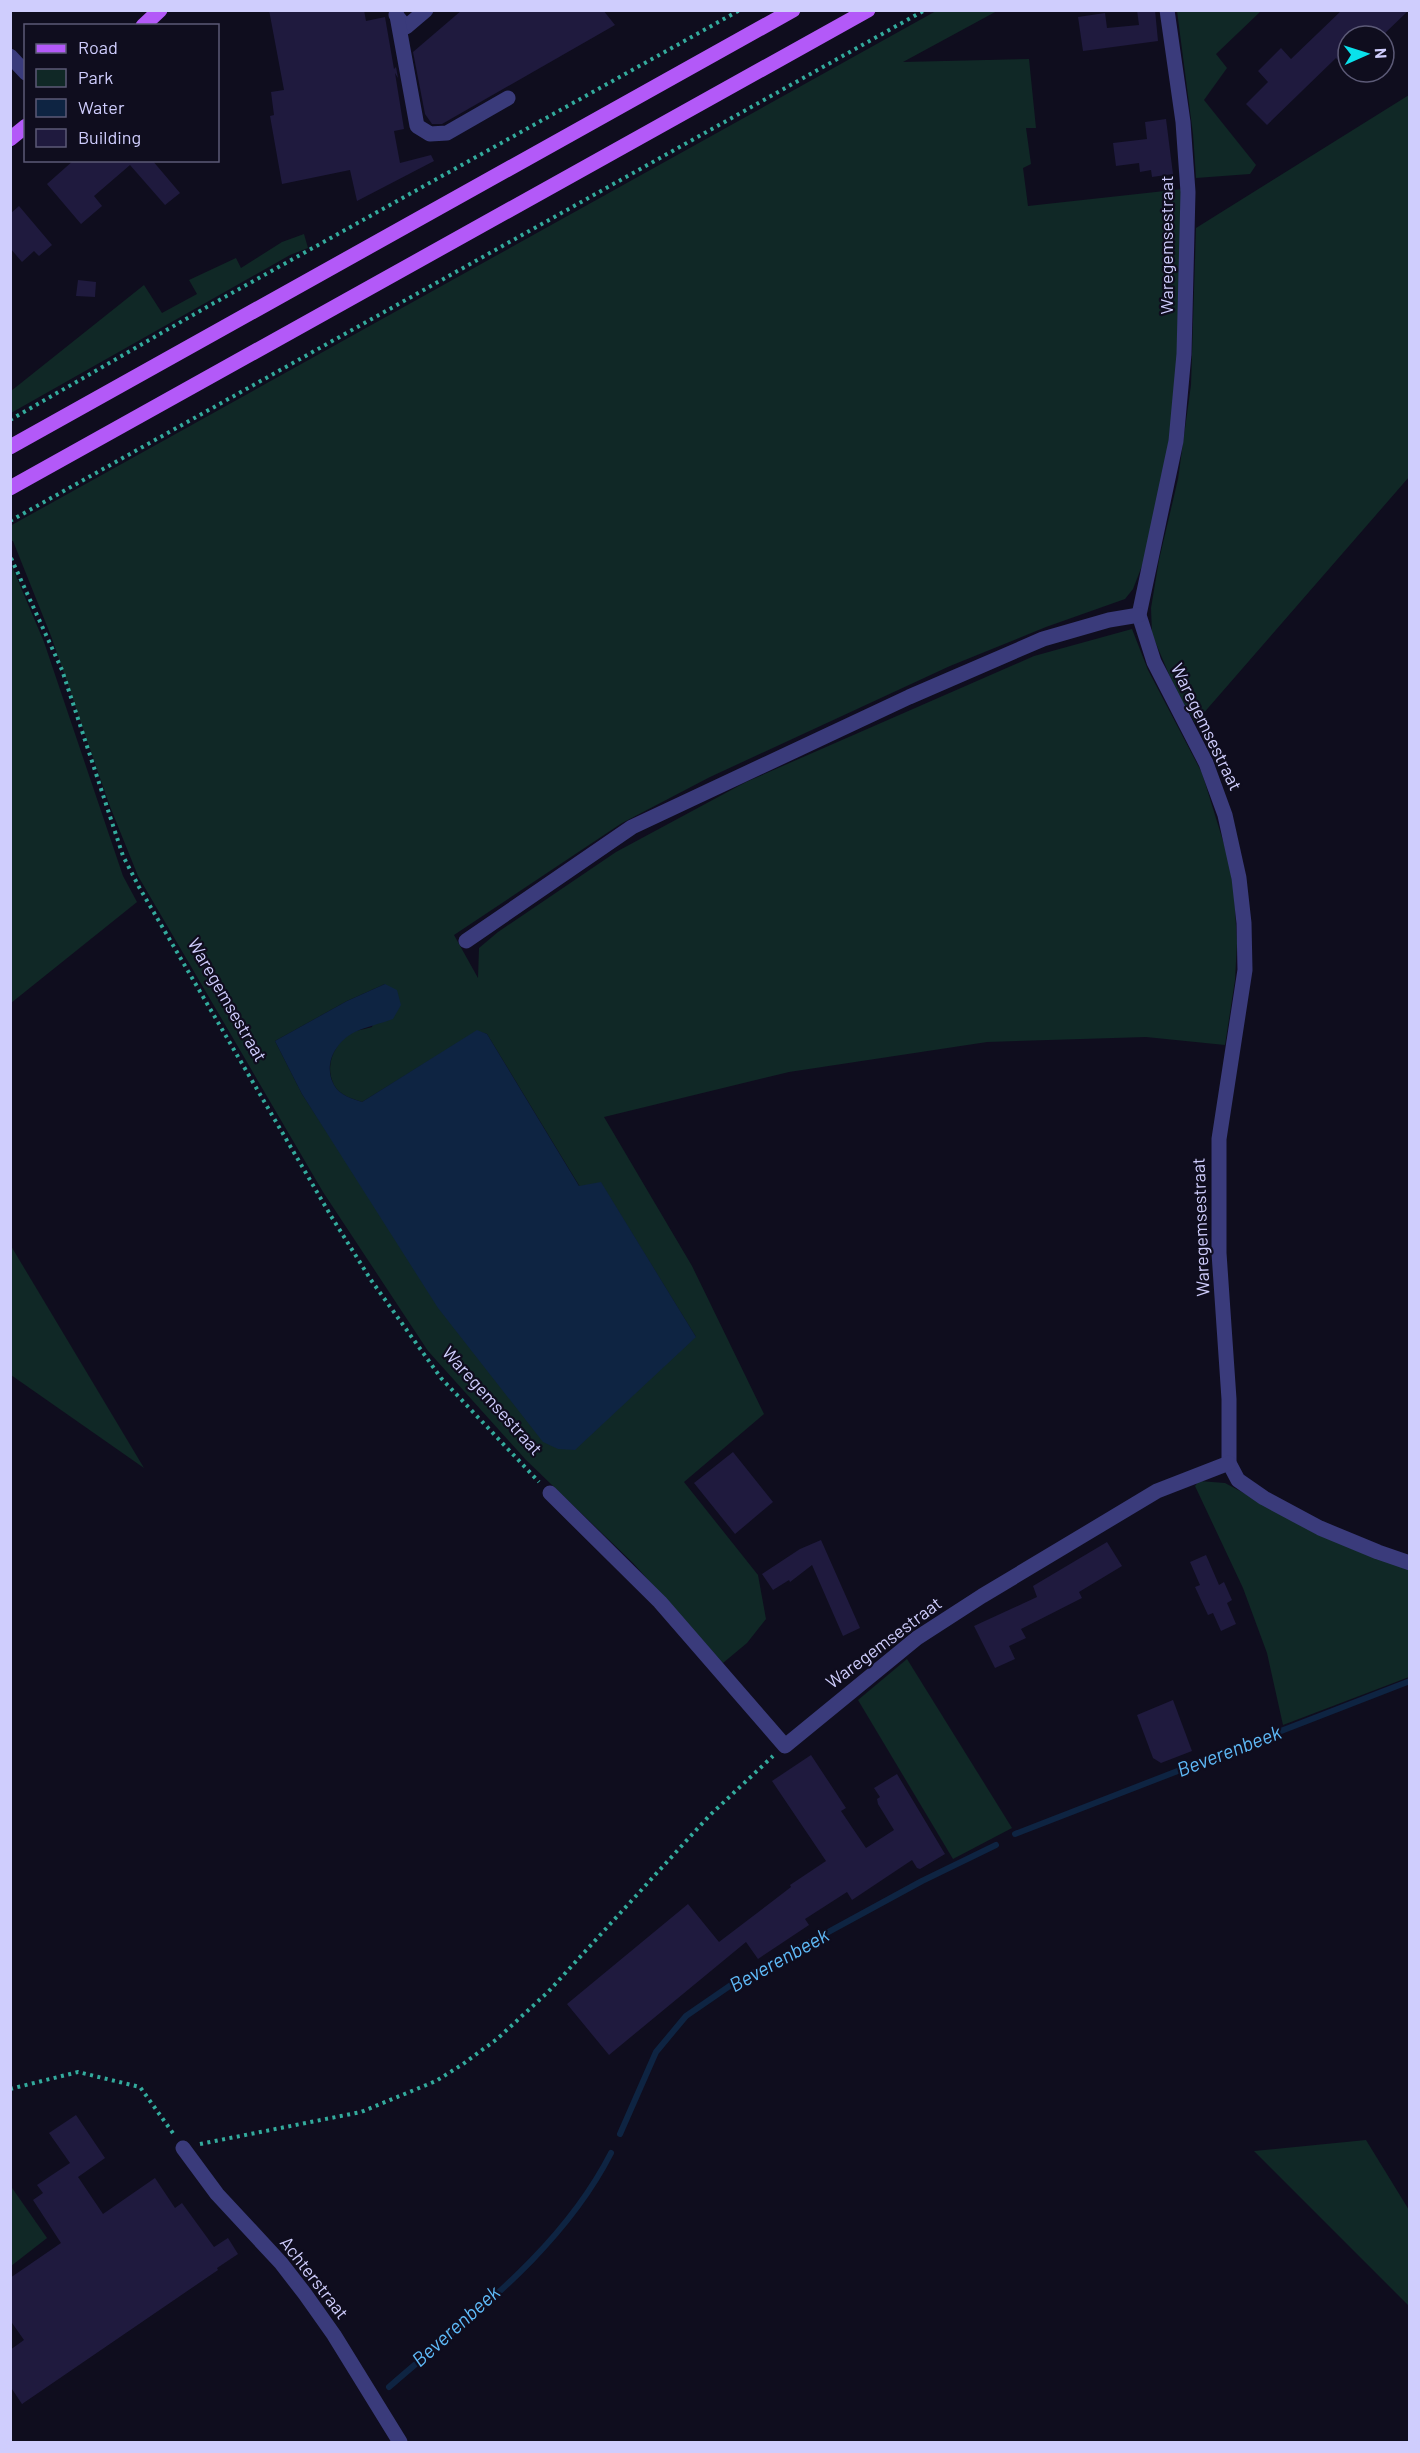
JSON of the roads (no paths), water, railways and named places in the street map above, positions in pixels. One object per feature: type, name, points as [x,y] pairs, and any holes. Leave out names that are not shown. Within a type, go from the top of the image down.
[{"type":"main road","points":[[145,24],[160,10]]},
{"type":"main road","points":[[10,447],[793,10]]},
{"type":"main road","points":[[10,488],[868,10]]},
{"type":"main road","points":[[10,139],[24,128]]},
{"type":"street","points":[[395,13],[406,27],[426,10]]},
{"type":"street","name":"Waregemsestraat","points":[[550,1493],[660,1602],[785,1746],[917,1638],[982,1596],[1157,1491],[1229,1463],[1229,1399],[1219,1253],[1219,1139],[1245,970],[1244,923],[1239,878],[1226,815],[1206,763],[1154,662],[1139,615],[1176,441],[1184,354],[1188,192],[1183,122],[1167,10]]},
{"type":"street","points":[[395,13],[417,126],[430,134],[447,133],[508,98]]},
{"type":"street","points":[[10,56],[24,71]]},
{"type":"street","points":[[466,940],[632,827],[909,697],[1043,639],[1109,620],[1139,615]]},
{"type":"street","points":[[1229,1463],[1238,1480],[1264,1498],[1320,1528],[1410,1563]]},
{"type":"street","name":"Achterstraat","points":[[183,2148],[217,2194],[281,2264],[305,2294],[334,2335],[400,2442]]},
{"type":"water","points":[[385,984],[397,990],[401,1005],[393,1019],[353,1033],[336,1049],[330,1062],[330,1070],[336,1088],[346,1096],[362,1102],[477,1030],[487,1034],[579,1186],[601,1182],[696,1337],[575,1450],[558,1449],[543,1442],[438,1308],[302,1094],[275,1041],[347,1001]]},
{"type":"waterway","name":"Beverenbeek","points":[[1015,1834],[1410,1681]]},
{"type":"waterway","name":"Beverenbeek","points":[[620,2134],[656,2052],[686,2016],[731,1985],[922,1881],[996,1845]]},
{"type":"waterway","name":"Beverenbeek","points":[[389,2387],[482,2308],[540,2251],[567,2221],[611,2153]]}]
